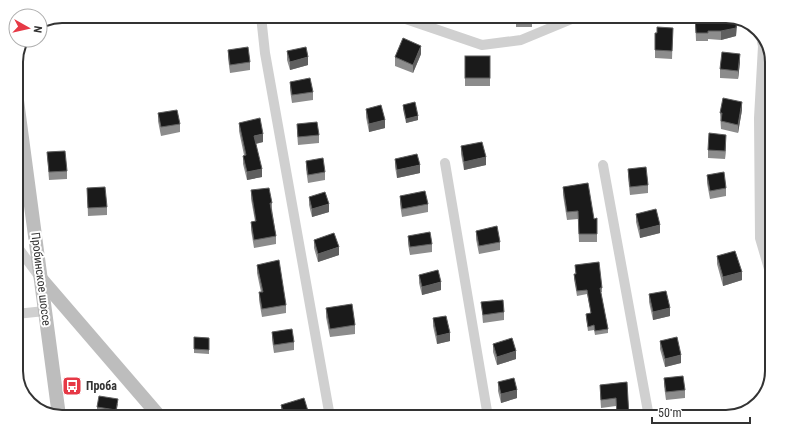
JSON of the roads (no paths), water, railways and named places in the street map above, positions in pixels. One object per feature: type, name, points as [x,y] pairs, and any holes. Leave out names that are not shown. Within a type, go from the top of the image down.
[{"type":"main road","name":"Пробинское шоссе","points":[[23,143],[58,410]]},
{"type":"main road","points":[[42,280],[154,410]]},
{"type":"street","points":[[262,23],[266,61],[329,410]]},
{"type":"street","points":[[418,23],[482,45],[521,40],[562,23]]},
{"type":"street","points":[[763,49],[759,118],[760,238],[765,255]]},
{"type":"street","points":[[445,163],[487,410]]},
{"type":"street","points":[[603,165],[648,410]]},
{"type":"street","points":[[23,254],[42,280]]},
{"type":"street","points":[[23,313],[45,311]]},
{"type":"place","name":"Проба","points":[[72,386]]}]
